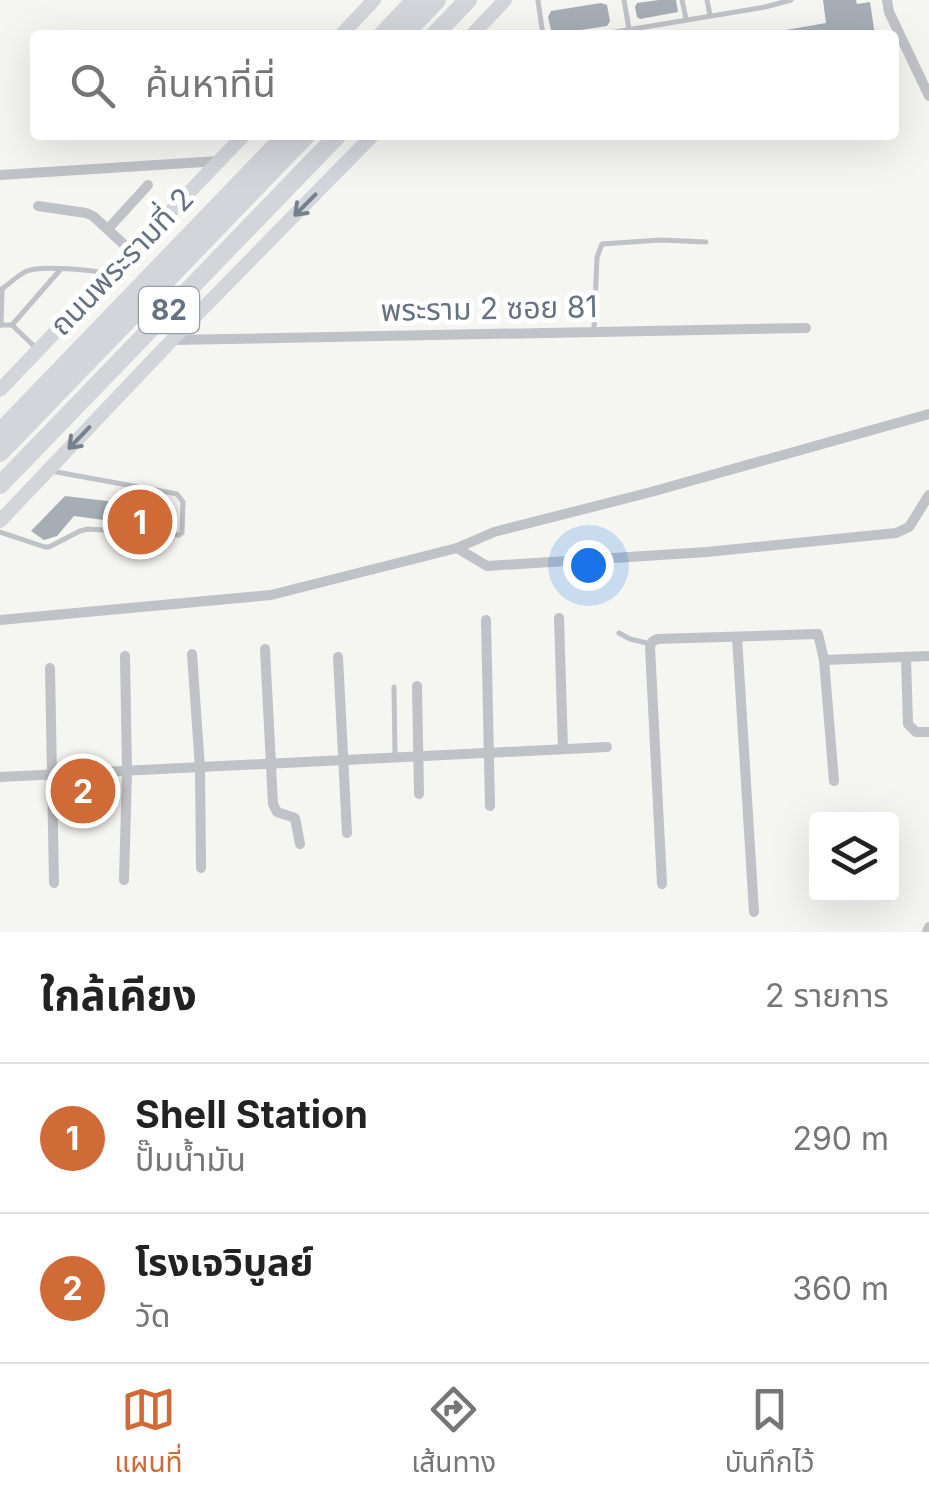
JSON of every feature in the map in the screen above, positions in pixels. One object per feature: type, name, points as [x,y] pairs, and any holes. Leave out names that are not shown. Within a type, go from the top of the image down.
[{"type":"highway","points":[[387,30],[415,0]]},
{"type":"highway","points":[[409,30],[438,0]]},
{"type":"highway","points":[[439,30],[468,0]]},
{"type":"highway","name":"ถนนพระรามที่ 2","points":[[0,432],[281,140]]},
{"type":"highway","name":"82","points":[[0,453],[302,140]]},
{"type":"highway","points":[[0,484],[333,140]]},
{"type":"highway","points":[[0,420],[42,389]]},
{"type":"main road","points":[[346,30],[374,0]]},
{"type":"main road","points":[[477,30],[505,0]]},
{"type":"main road","name":"ถนนพระรามที่ 2","points":[[0,390],[239,140]]},
{"type":"main road","points":[[0,521],[369,140]]},
{"type":"street","points":[[887,0],[898,30]]},
{"type":"street","points":[[899,33],[929,96]]},
{"type":"street","points":[[916,69],[929,69]]},
{"type":"street","points":[[0,175],[218,162]]},
{"type":"street","points":[[108,229],[148,186]]},
{"type":"street","points":[[38,206],[86,213],[132,252]]},
{"type":"street","name":"พระราม 2 ซอย 81","points":[[172,340],[806,328]]},
{"type":"street","points":[[1,618],[271,595],[457,548],[494,532],[929,414]]},
{"type":"street","points":[[457,548],[487,566],[707,552],[896,533],[909,528],[929,495]]},
{"type":"street","points":[[559,618],[563,749]]},
{"type":"street","points":[[486,620],[490,806]]},
{"type":"street","points":[[662,884],[651,644],[658,640],[816,634],[824,660],[834,781]]},
{"type":"street","points":[[737,637],[754,912]]},
{"type":"street","points":[[266,648],[274,808],[295,818],[300,844]]},
{"type":"street","points":[[192,654],[200,768],[201,868]]},
{"type":"street","points":[[124,656],[124,880]]},
{"type":"street","points":[[338,656],[347,833]]},
{"type":"street","points":[[824,660],[929,656]]},
{"type":"street","points":[[906,657],[909,726],[916,732],[929,732]]},
{"type":"street","points":[[50,668],[54,883]]},
{"type":"street","points":[[416,686],[419,794]]},
{"type":"street","points":[[0,777],[607,747]]},
{"type":"lane","points":[[540,0],[543,30]]},
{"type":"lane","points":[[624,0],[629,29]]},
{"type":"lane","points":[[682,0],[686,19]]},
{"type":"lane","points":[[708,0],[710,15]]},
{"type":"lane","points":[[735,0],[737,10]]},
{"type":"lane","points":[[624,30],[792,0]]},
{"type":"lane","points":[[594,332],[596,257],[602,244],[706,242]]},
{"type":"lane","points":[[38,350],[12,325],[0,324],[1,290],[27,271],[38,268],[85,268],[110,275]]},
{"type":"lane","points":[[12,325],[60,270]]},
{"type":"lane","points":[[0,532],[45,548],[88,529],[182,533],[182,502],[177,494],[48,470]]},
{"type":"lane","points":[[618,633],[651,644]]},
{"type":"lane","points":[[394,687],[395,758]]},
{"type":"building","points":[[676,0],[678,12],[637,17],[637,3]]},
{"type":"building","points":[[823,0],[870,2],[874,30],[786,30],[826,23]]},
{"type":"building","points":[[601,3],[607,5],[610,21],[607,26],[581,30],[551,30],[551,11]]},
{"type":"building","points":[[65,496],[166,508],[162,528],[74,516],[57,536],[44,540],[31,531]]},
{"type":"place","name":"Shell Station","points":[[140,522]]},
{"type":"place","name":"โรงเจวิบูลย์","points":[[83,791]]}]
